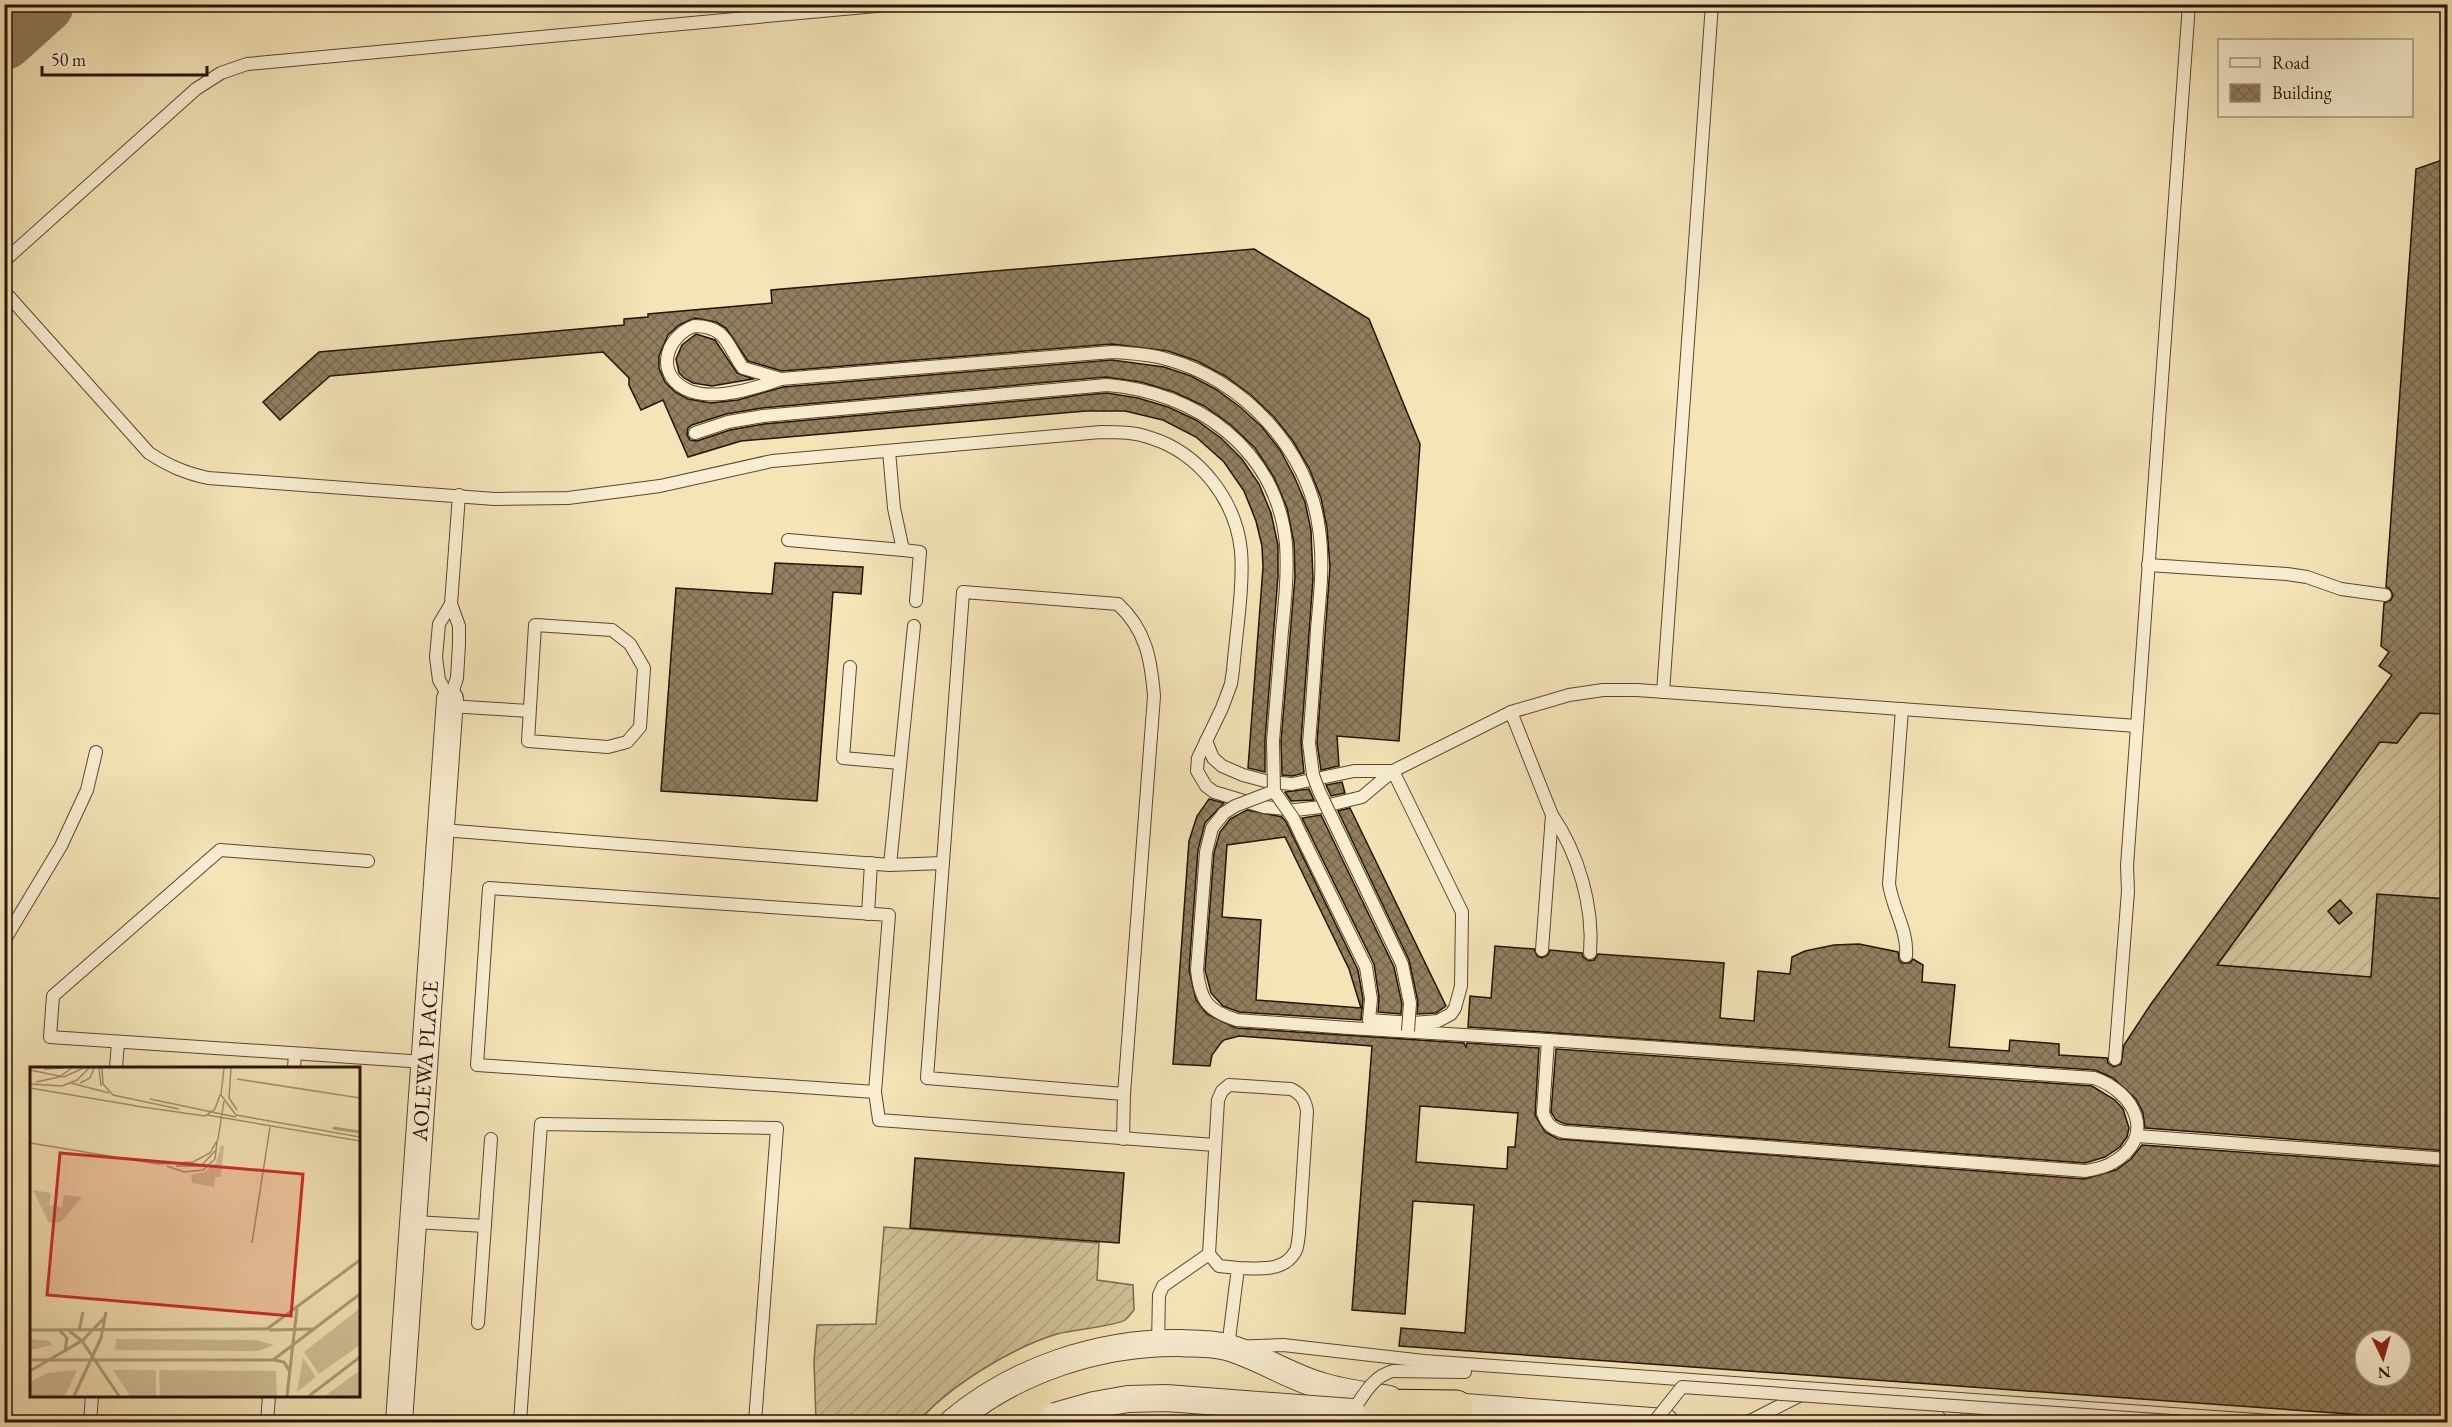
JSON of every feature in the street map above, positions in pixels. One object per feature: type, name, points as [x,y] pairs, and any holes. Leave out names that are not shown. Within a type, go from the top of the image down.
[{"type":"highway","points":[[1276,1422],[1380,1406],[1456,1407]]},
{"type":"street","name":"AOLEWA PLACE","points":[[399,1422],[442,830],[449,702]]},
{"type":"street","points":[[953,1422],[1004,1388],[1036,1372],[1112,1348],[1158,1343],[1228,1347],[1323,1386],[1390,1399],[1456,1407],[1665,1422]]},
{"type":"street","points":[[1047,1419],[1094,1405],[1128,1399],[1166,1398],[1346,1417],[1519,1422]]},
{"type":"lane","points":[[4,261],[196,89],[221,73],[247,64],[898,4]]},
{"type":"lane","points":[[1663,692],[1712,4]]},
{"type":"lane","points":[[2115,1059],[2189,4]]},
{"type":"lane","points":[[4,291],[150,453],[168,466],[186,474],[208,478],[517,500],[568,498],[660,486],[753,464],[1101,432],[1130,433],[1151,438],[1175,448],[1194,461],[1213,482],[1227,503],[1239,537],[1241,560],[1231,684],[1198,758],[1197,771],[1206,786],[1214,792],[1264,807],[1295,810],[1354,800],[1362,797],[1393,771],[1511,712],[1586,692],[1620,690],[1663,692],[2137,726]]},
{"type":"lane","points":[[781,379],[743,368],[724,335],[705,326],[694,326],[683,330],[669,347],[668,369],[674,379],[690,391],[713,394],[755,389],[781,379],[1112,352],[1149,355],[1196,369],[1222,382],[1252,406],[1278,435],[1301,473],[1317,518],[1322,568],[1309,743],[1313,775],[1402,964],[1410,1003],[1408,1030]]},
{"type":"lane","points":[[695,433],[728,422],[763,416],[1107,385],[1131,387],[1156,393],[1196,410],[1217,423],[1251,457],[1273,493],[1283,524],[1286,596],[1273,741],[1274,791],[1293,818],[1368,974],[1371,999],[1370,1020],[1413,1023],[1438,1021],[1451,1014],[1459,999],[1463,940],[1462,912],[1393,771]]},
{"type":"lane","points":[[889,451],[894,508],[903,550]]},
{"type":"lane","points":[[449,702],[457,678],[459,644],[459,626],[451,604],[459,495]]},
{"type":"lane","points":[[788,540],[920,552],[916,601]]},
{"type":"lane","points":[[2148,566],[2287,574],[2307,577],[2341,590],[2385,595]]},
{"type":"lane","points":[[1123,1139],[1124,1094],[1154,696],[1152,665],[1147,646],[1139,628],[1118,604],[963,592],[927,1078],[1124,1094]]},
{"type":"lane","points":[[449,702],[439,680],[436,657],[439,624],[451,604]]},
{"type":"lane","points":[[535,625],[612,630],[630,644],[644,668],[639,727],[627,742],[608,747],[528,741],[529,711],[535,625]]},
{"type":"lane","points":[[890,865],[914,626]]},
{"type":"lane","points":[[850,667],[843,758],[900,763]]},
{"type":"lane","points":[[449,702],[529,711]]},
{"type":"lane","points":[[1902,709],[1889,884],[1891,897],[1906,937],[1906,956]]},
{"type":"lane","points":[[1511,712],[1551,815],[1566,837],[1587,902],[1590,953]]},
{"type":"lane","points":[[1206,741],[1214,758],[1222,766],[1269,782],[1292,784],[1354,771],[1393,771]]},
{"type":"lane","points":[[4,941],[61,846],[87,790],[96,752]]},
{"type":"lane","points":[[1274,791],[1235,806],[1224,813],[1212,828],[1209,839],[1197,970],[1199,987],[1204,1000],[1220,1015],[1237,1020],[1475,1034],[2088,1077],[2105,1082],[2126,1098],[2134,1109],[2137,1136],[2129,1148],[2113,1163],[2086,1171],[1564,1132],[1552,1129],[1543,1113],[1548,1040]]},
{"type":"lane","points":[[1542,950],[1551,815]]},
{"type":"lane","points":[[442,830],[890,865],[943,863]]},
{"type":"lane","points":[[368,861],[220,850],[53,996],[50,1037],[425,1062]]},
{"type":"lane","points":[[868,914],[871,863]]},
{"type":"lane","points":[[874,1092],[477,1065],[489,888],[889,915],[874,1092],[879,1120],[1215,1145]]},
{"type":"lane","points":[[116,1067],[118,1041]]},
{"type":"lane","points":[[294,1067],[295,1054]]},
{"type":"lane","points":[[1229,1085],[1291,1089],[1299,1093],[1306,1102],[1299,1234],[1295,1252],[1283,1264],[1268,1269],[1219,1266],[1209,1254],[1215,1145],[1218,1100],[1222,1091],[1229,1085]]},
{"type":"lane","points":[[520,1422],[541,1124],[777,1128],[754,1422]]},
{"type":"lane","points":[[2137,1136],[2448,1160]]},
{"type":"lane","points":[[478,1323],[491,1139]]},
{"type":"lane","points":[[414,1222],[485,1226]]},
{"type":"lane","points":[[1158,1343],[1159,1295],[1163,1286],[1209,1254]]},
{"type":"lane","points":[[1238,1268],[1228,1347],[1283,1345],[1424,1361],[2285,1422]]},
{"type":"lane","points":[[1346,1417],[1366,1391],[1384,1373],[1406,1370],[2186,1422]]},
{"type":"lane","points":[[1653,1422],[1682,1387]]},
{"type":"lane","points":[[1748,1422],[1812,1389]]},
{"type":"lane","points":[[90,1422],[92,1397]]},
{"type":"lane","points":[[267,1422],[269,1397]]},
{"type":"lane","points":[[1939,1398],[1960,1422]]},
{"type":"lane","points":[[2031,1412],[2041,1422]]},
{"type":"shaded area","points":[[2420,713],[2447,714],[2447,899],[2369,1010],[2188,1005],[2380,742],[2397,743]]},
{"type":"shaded area","points":[[884,1227],[1099,1243],[1097,1280],[1133,1285],[1134,1310],[1120,1322],[1057,1334],[1020,1349],[963,1382],[931,1408],[918,1422],[816,1422],[814,1361],[817,1325],[876,1324]]},
{"type":"building","points":[[2448,158],[2448,714],[2420,713],[2397,743],[2380,742],[2217,965],[2371,977],[2377,894],[2448,899],[2448,1151],[2145,1128],[2143,1113],[2136,1099],[2113,1078],[2095,1070],[1468,1027],[1470,996],[1491,998],[1495,946],[1534,949],[1537,956],[1542,958],[1548,955],[1550,950],[1582,953],[1583,957],[1589,961],[1594,960],[1598,954],[1724,963],[1720,1018],[1754,1021],[1758,971],[1790,974],[1792,957],[1805,951],[1834,945],[1859,944],[1898,952],[1902,963],[1910,963],[1913,959],[1923,965],[1922,982],[1955,985],[1949,1047],[2009,1051],[2010,1040],[2059,1044],[2059,1055],[2107,1058],[2108,1063],[2114,1067],[2121,1064],[2124,1045],[2151,1004],[2392,675],[2379,666],[2389,652],[2381,646],[2384,603],[2391,600],[2393,596],[2390,589],[2386,587],[2416,169]]},
{"type":"building","points":[[1254,249],[1369,319],[1420,444],[1399,741],[1337,736],[1339,766],[1321,770],[1317,743],[1330,567],[1327,528],[1321,498],[1309,468],[1293,441],[1274,417],[1251,395],[1225,376],[1197,361],[1168,351],[1112,344],[782,371],[748,361],[726,328],[716,322],[695,318],[679,325],[668,335],[659,356],[659,368],[665,382],[675,392],[688,399],[711,403],[738,400],[783,387],[1112,360],[1164,367],[1191,376],[1217,390],[1262,427],[1280,450],[1305,502],[1311,530],[1313,579],[1301,742],[1304,773],[1292,776],[1282,775],[1281,741],[1295,577],[1294,543],[1287,508],[1274,477],[1255,448],[1231,425],[1204,406],[1174,392],[1141,382],[1106,377],[762,408],[726,414],[692,425],[688,428],[687,435],[690,440],[697,441],[730,430],[764,424],[1107,393],[1138,398],[1168,407],[1196,420],[1221,438],[1242,459],[1259,484],[1271,513],[1278,545],[1278,576],[1265,740],[1265,772],[1248,768],[1263,567],[1262,546],[1256,521],[1244,491],[1224,462],[1196,437],[1163,420],[1125,411],[1086,411],[741,441],[688,457],[663,400],[641,410],[629,385],[629,378],[603,352],[330,376],[280,420],[263,402],[319,352],[624,325],[624,319],[648,317],[648,314],[772,303],[771,290]]},
{"type":"building","points":[[696,334],[715,340],[737,373],[753,379],[712,386],[693,383],[684,378],[679,373],[676,359],[682,345]]},
{"type":"building","points":[[775,563],[863,567],[861,594],[833,592],[817,801],[661,791],[676,588],[772,594]]},
{"type":"building","points":[[1342,782],[1345,793],[1331,796],[1326,785]]},
{"type":"building","points":[[1309,789],[1314,800],[1291,801],[1285,792]]},
{"type":"building","points":[[1209,799],[1224,803],[1205,823],[1198,850],[1189,970],[1196,1000],[1207,1014],[1236,1028],[1464,1043],[1466,1047],[1467,1043],[1539,1048],[1535,1115],[1545,1132],[1558,1139],[2085,1179],[2116,1170],[2131,1159],[2142,1145],[2448,1167],[2448,1421],[1399,1346],[1401,1328],[1465,1333],[1474,1205],[1413,1201],[1405,1314],[1352,1310],[1372,1046],[1239,1036],[1224,1040],[1220,1044],[1212,1055],[1210,1066],[1173,1064],[1189,841],[1197,816]],"holes":[[[1420,1106],[1518,1113],[1515,1147],[1508,1147],[1507,1169],[1416,1162]]]},
{"type":"building","points":[[1350,808],[1446,1006],[1436,1013],[1417,1014],[1418,1002],[1409,960],[1338,811]]},
{"type":"building","points":[[1247,810],[1282,817],[1286,822],[1358,970],[1363,999],[1361,1020],[1239,1012],[1223,1006],[1211,993],[1205,970],[1214,853],[1220,832],[1230,819]],"holes":[[[1285,837],[1349,969],[1361,1008],[1256,1000],[1261,920],[1222,917],[1227,845]]]},
{"type":"building","points":[[1321,815],[1394,967],[1402,1004],[1401,1014],[1378,1012],[1379,998],[1374,964],[1302,818]]},
{"type":"building","points":[[2340,900],[2352,913],[2339,924],[2328,911]]},
{"type":"building","points":[[1556,1049],[2092,1086],[2115,1100],[2123,1109],[2129,1128],[2127,1137],[2120,1147],[2105,1157],[2085,1163],[1565,1124],[1556,1120],[1551,1112]]},
{"type":"building","points":[[915,1158],[1124,1173],[1119,1243],[910,1228]]},
{"type":"taxiway","points":[[4,40],[44,4]]}]
